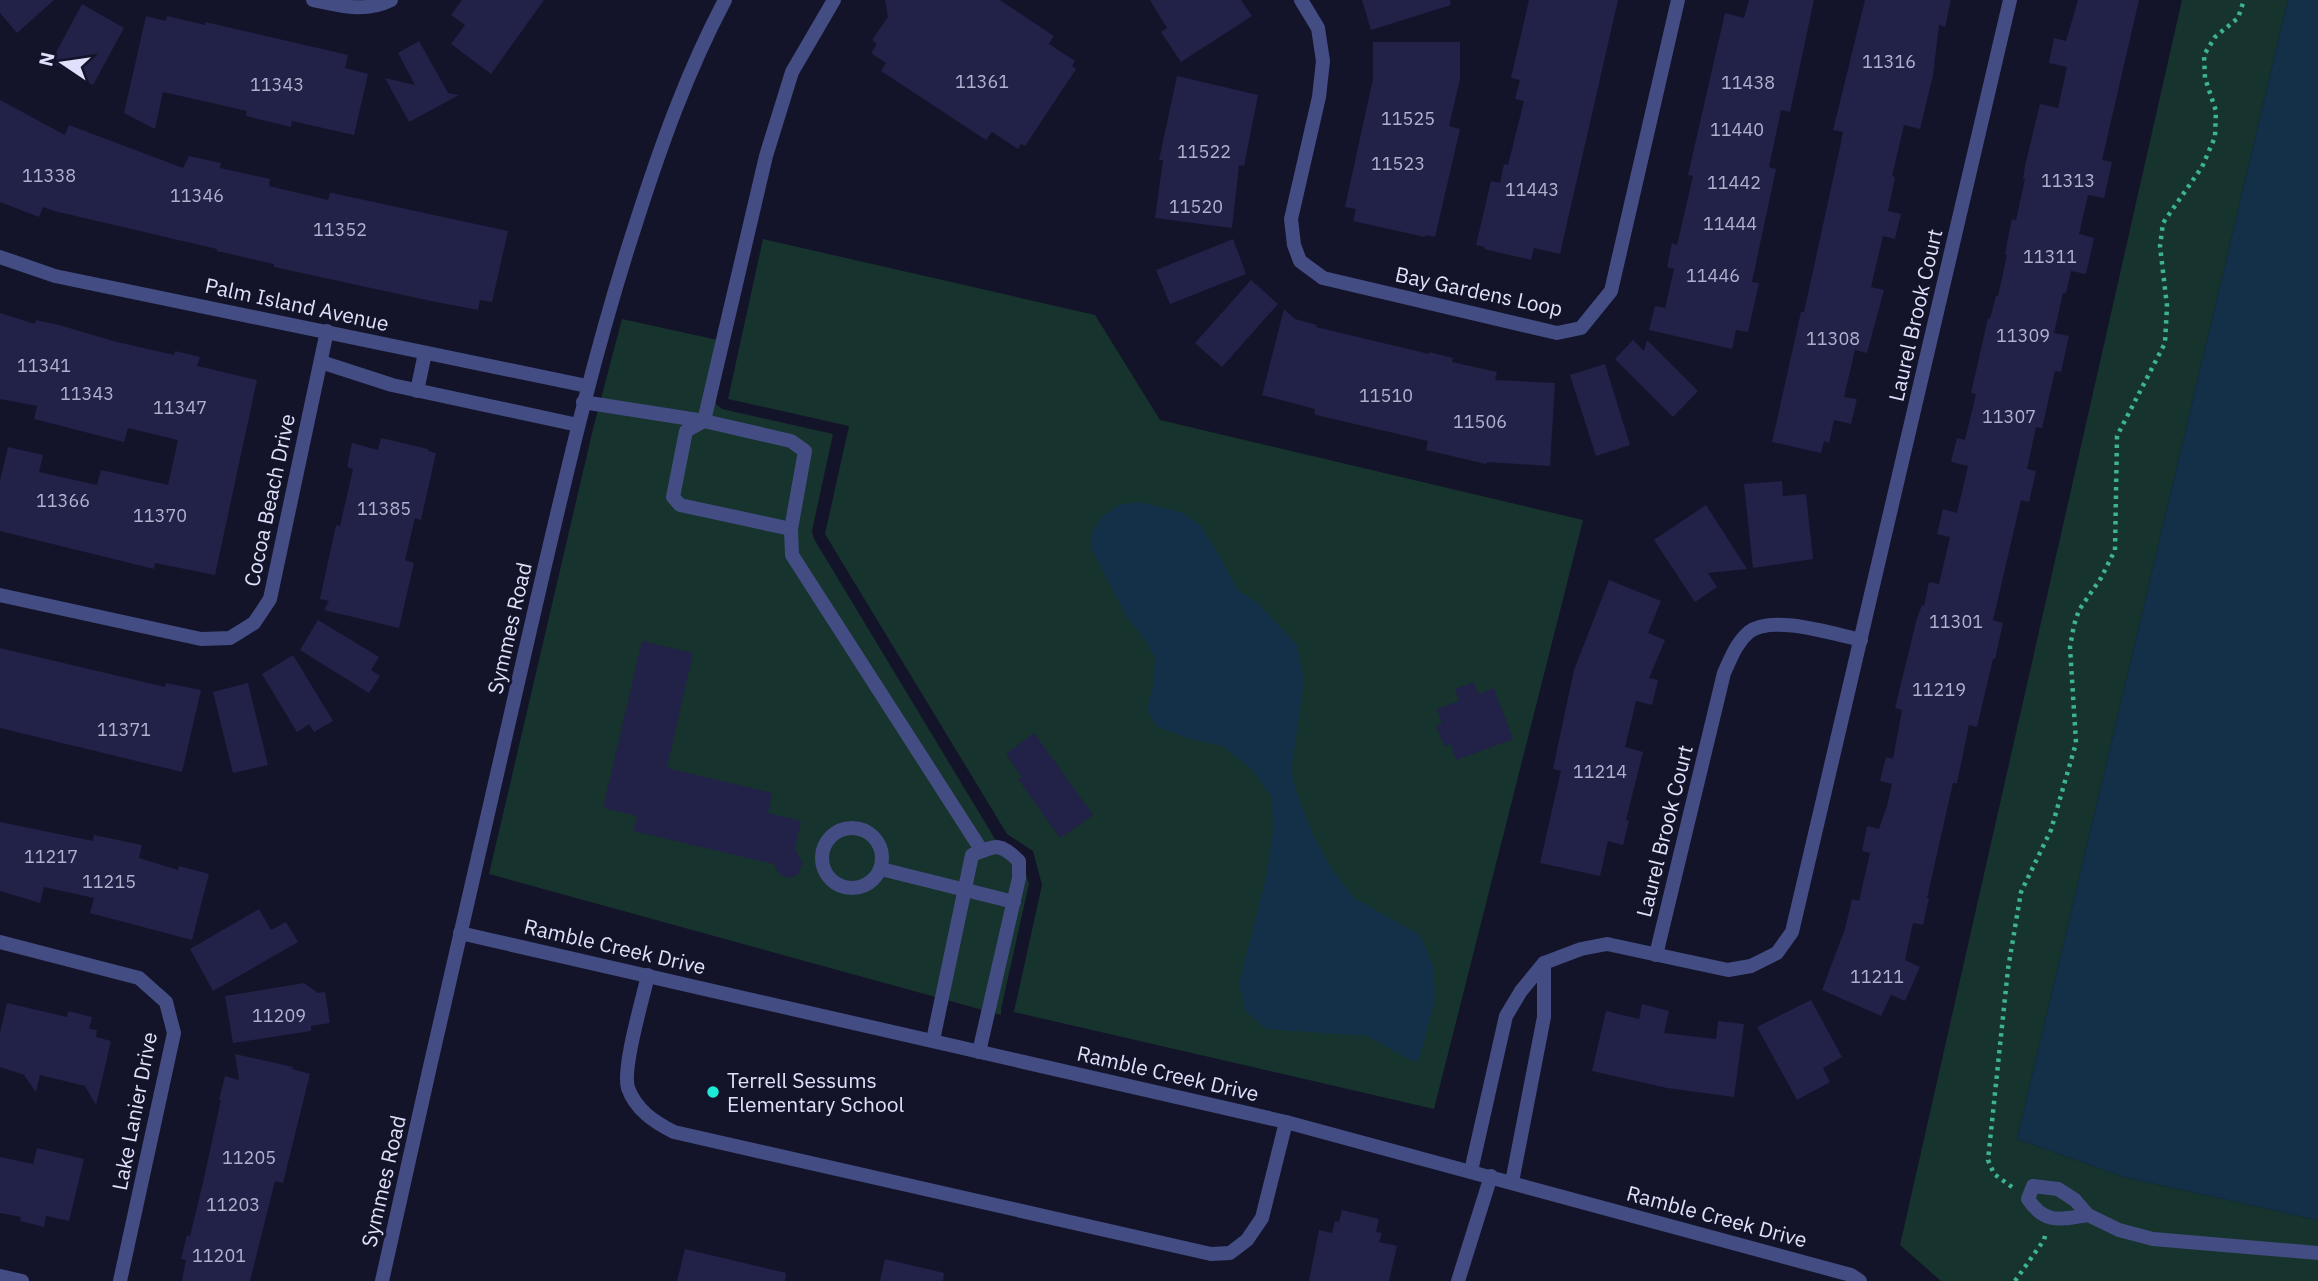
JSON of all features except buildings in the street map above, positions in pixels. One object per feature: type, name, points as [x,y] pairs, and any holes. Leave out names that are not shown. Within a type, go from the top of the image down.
[{"type":"street","points":[[313,0],[351,8],[379,6],[391,0]]},
{"type":"street","name":"Symmes Road","points":[[382,1281],[587,386],[661,144],[700,47],[725,0]]},
{"type":"street","points":[[704,421],[766,156],[792,72],[834,0]]},
{"type":"street","name":"Bay Gardens Loop","points":[[1300,0],[1318,28],[1323,61],[1319,97],[1291,219],[1294,245],[1300,261],[1323,278],[1557,333],[1581,328],[1611,291],[1678,0]]},
{"type":"street","name":"Laurel Brook Court","points":[[1471,1171],[1506,1016],[1521,991],[1544,963],[1581,949],[1607,944],[1728,970],[1751,966],[1777,953],[1792,932],[2010,0]]},
{"type":"street","name":"Palm Island Avenue","points":[[0,257],[55,276],[587,386]]},
{"type":"street","name":"Cocoa Beach Drive","points":[[0,595],[201,639],[230,638],[254,623],[270,599],[327,331]]},
{"type":"street","points":[[417,391],[425,353]]},
{"type":"street","points":[[321,362],[392,385],[578,425]]},
{"type":"street","points":[[583,402],[704,421],[791,441],[805,452],[791,529],[792,555],[982,851]]},
{"type":"street","points":[[704,421],[686,430],[673,497],[680,505],[791,529]]},
{"type":"street","name":"Laurel Brook Court","points":[[1656,955],[1724,673],[1735,647],[1751,630],[1782,623],[1861,640]]},
{"type":"street","points":[[847,827],[857,827],[866,831],[880,845],[881,869],[862,887],[842,887],[826,875],[822,866],[824,846],[829,837],[847,827]]},
{"type":"street","points":[[933,1040],[972,855],[992,847],[1005,848],[1019,861],[1019,878],[979,1052]]},
{"type":"street","points":[[881,869],[1014,902]]},
{"type":"street","name":"Ramble Creek Drive","points":[[460,933],[1286,1122],[1851,1275],[1860,1281]]},
{"type":"street","name":"Lake Lanier Drive","points":[[0,942],[139,978],[166,1002],[174,1033],[120,1281]]},
{"type":"street","points":[[1512,1182],[1544,1017],[1544,963]]},
{"type":"street","points":[[648,975],[629,1058],[627,1086],[638,1107],[655,1123],[688,1136],[1211,1255],[1230,1253],[1247,1240],[1262,1218],[1286,1122]]},
{"type":"street","points":[[1458,1281],[1490,1176]]},
{"type":"street","points":[[2088,1215],[2057,1220],[2035,1211],[2028,1199],[2033,1186],[2058,1189],[2075,1200],[2088,1215],[2119,1230],[2153,1238],[2318,1253]]},
{"type":"street","points":[[0,1276],[22,1281]]},
{"type":"path","points":[[2028,1199],[1994,1174],[1988,1160],[2008,969],[2021,892],[2051,830],[2076,743],[2070,647],[2080,610],[2115,550],[2117,436],[2165,342],[2167,306],[2160,246],[2163,223],[2202,167],[2215,137],[2216,111],[2205,78],[2204,55],[2215,37],[2238,18],[2244,0]]},
{"type":"path","points":[[2015,1281],[2044,1240],[2047,1217]]},
{"type":"green space","points":[[2182,0],[2288,0],[2017,1139],[2124,1177],[2318,1220],[2318,1281],[1941,1281],[1900,1245]]},
{"type":"green space","points":[[763,239],[1095,315],[1160,420],[1583,520],[1434,1109],[1014,1012],[1042,885],[1033,851],[1007,834],[825,534],[849,426],[728,399]]},
{"type":"green space","points":[[622,319],[727,342],[715,396],[716,404],[722,409],[833,434],[812,531],[814,539],[995,839],[1021,858],[1029,884],[1001,1015],[489,874],[593,429]]},
{"type":"water","points":[[2288,0],[2318,0],[2318,1220],[2124,1177],[2017,1139]]},
{"type":"water","points":[[1140,502],[1183,513],[1200,525],[1237,589],[1260,605],[1297,645],[1304,681],[1291,772],[1313,835],[1333,871],[1354,898],[1420,935],[1433,965],[1435,999],[1419,1061],[1410,1060],[1367,1036],[1266,1029],[1246,1012],[1239,984],[1267,873],[1273,832],[1272,797],[1251,769],[1223,746],[1189,739],[1156,726],[1147,709],[1153,686],[1155,658],[1143,637],[1127,618],[1092,550],[1092,531],[1102,517],[1119,505]]},
{"type":"place","name":"Terrell Sessums Elementary School","points":[[713,1092]]}]
